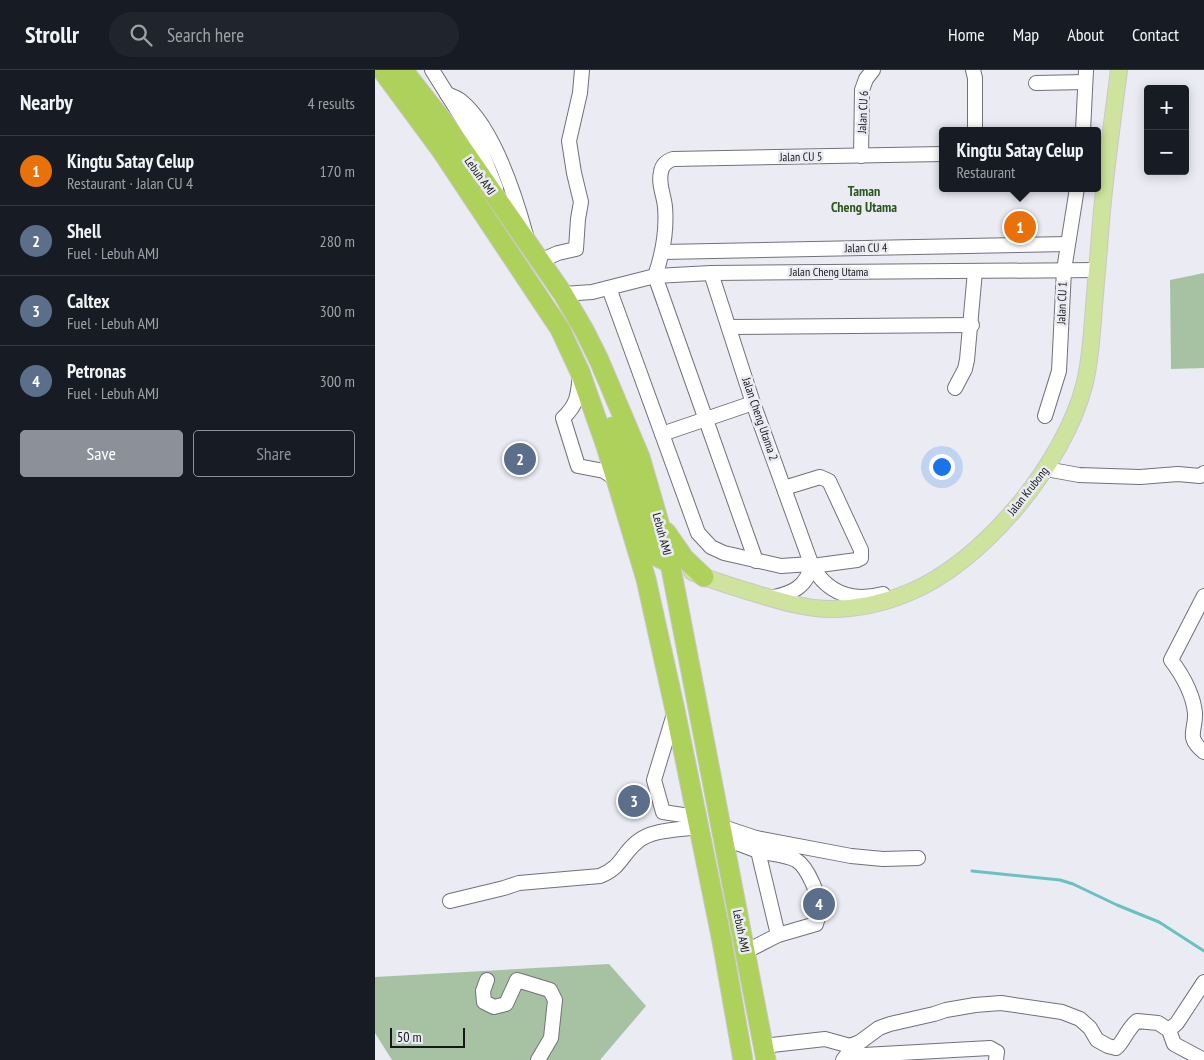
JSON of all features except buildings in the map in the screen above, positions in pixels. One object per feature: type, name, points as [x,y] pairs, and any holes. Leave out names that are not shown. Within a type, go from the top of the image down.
[{"type":"highway","name":"Lebuh AMJ","points":[[382,70],[441,150],[560,329],[580,372],[617,480],[655,618],[722,941],[743,1060]]},
{"type":"highway","name":"Lebuh AMJ","points":[[403,70],[443,121],[563,294],[599,360],[640,457],[669,563],[677,601],[765,1053]]},
{"type":"highway","points":[[560,329],[593,384],[611,424],[635,489],[649,544],[657,556],[669,563],[657,589],[655,618]]},
{"type":"highway","points":[[651,494],[668,537],[684,558],[704,577]]},
{"type":"highway","points":[[677,601],[681,586],[688,579],[704,577]]},
{"type":"main road","name":"Jalan Krubong","points":[[669,563],[704,577],[770,598],[814,608],[838,609],[879,603],[918,589],[950,569],[980,545],[1007,518],[1046,470],[1067,431],[1084,385],[1091,338],[1103,201],[1119,70]]},
{"type":"street","points":[[432,70],[479,145],[505,210]]},
{"type":"street","points":[[540,261],[558,253],[576,249],[581,202],[569,141],[583,81],[582,70]]},
{"type":"street","name":"Jalan CU 6","points":[[861,156],[861,90],[873,70]]},
{"type":"street","points":[[973,70],[975,78],[975,127]]},
{"type":"street","points":[[1036,83],[1086,76],[1083,127]]},
{"type":"street","points":[[447,94],[461,100],[494,144],[519,207],[529,245]]},
{"type":"street","name":"Jalan CU 5","points":[[663,252],[666,222],[660,179],[663,166],[667,161],[673,159],[939,154]]},
{"type":"street","name":"Jalan CU 1","points":[[1045,416],[1059,371],[1064,270],[1076,192]]},
{"type":"street","name":"Jalan CU 4","points":[[663,252],[1068,244]]},
{"type":"street","points":[[663,252],[655,276],[756,561]]},
{"type":"street","name":"Jalan Cheng Utama","points":[[563,294],[592,292],[655,276],[711,273],[1097,270]]},
{"type":"street","points":[[955,388],[965,369],[972,325],[975,272]]},
{"type":"street","name":"Jalan Cheng Utama 2","points":[[711,273],[753,403],[811,565],[824,583],[850,596],[873,597],[902,589],[918,589]]},
{"type":"street","points":[[609,288],[698,533],[706,542],[718,550],[781,566],[811,565],[861,558],[861,550],[829,481],[820,477],[784,488]]},
{"type":"street","points":[[729,327],[972,325]]},
{"type":"street","points":[[580,372],[577,399],[572,410],[563,418],[578,466],[603,471],[617,480]]},
{"type":"street","points":[[662,434],[753,403]]},
{"type":"street","points":[[1046,470],[1079,476],[1140,477],[1178,474],[1199,476],[1204,474]]},
{"type":"street","points":[[770,598],[789,594],[803,584],[811,565]]},
{"type":"street","points":[[1204,596],[1171,660],[1183,675],[1189,690],[1195,714],[1191,734],[1197,746],[1204,752]]},
{"type":"street","points":[[675,710],[654,780],[663,812],[697,822]]},
{"type":"street","points":[[450,901],[519,883],[600,876],[611,872],[631,846],[646,836],[697,822]]},
{"type":"street","points":[[721,832],[757,844],[802,864],[808,873],[817,897],[820,912],[815,924],[778,935],[745,952]]},
{"type":"street","points":[[757,844],[883,860],[918,858]]},
{"type":"street","points":[[757,844],[778,935]]},
{"type":"street","points":[[487,980],[483,991],[484,1002],[494,1007],[506,1004],[517,980],[550,990],[555,1000],[551,1038],[538,1060]]},
{"type":"street","points":[[1169,1030],[1177,1023],[1204,982]]},
{"type":"street","points":[[765,1053],[825,1039],[850,1046],[860,1042],[879,1028],[890,1024],[946,1010],[1001,1003],[1062,1012],[1080,1019],[1091,1028],[1097,1040],[1116,1048],[1120,1045],[1129,1027],[1137,1021],[1158,1024],[1169,1030],[1174,1044],[1204,1060]]},
{"type":"street","points":[[843,1060],[846,1056],[993,1054]]},
{"type":"green space","points":[[1204,273],[1204,368],[1171,369],[1170,280]]},
{"type":"green space","points":[[609,964],[646,1006],[600,1060],[392,1060],[375,1033],[375,977]]},
{"type":"waterway","points":[[972,871],[1060,880],[1073,884],[1159,922],[1204,951]]},
{"type":"place","name":"Kingtu Satay Celup","points":[[1020,227]]},
{"type":"place","name":"Shell","points":[[520,459]]},
{"type":"place","name":"Caltex","points":[[634,801]]},
{"type":"place","name":"Petronas","points":[[819,904]]},
{"type":"district","name":"Taman Cheng Utama","points":[[864,200]]}]
